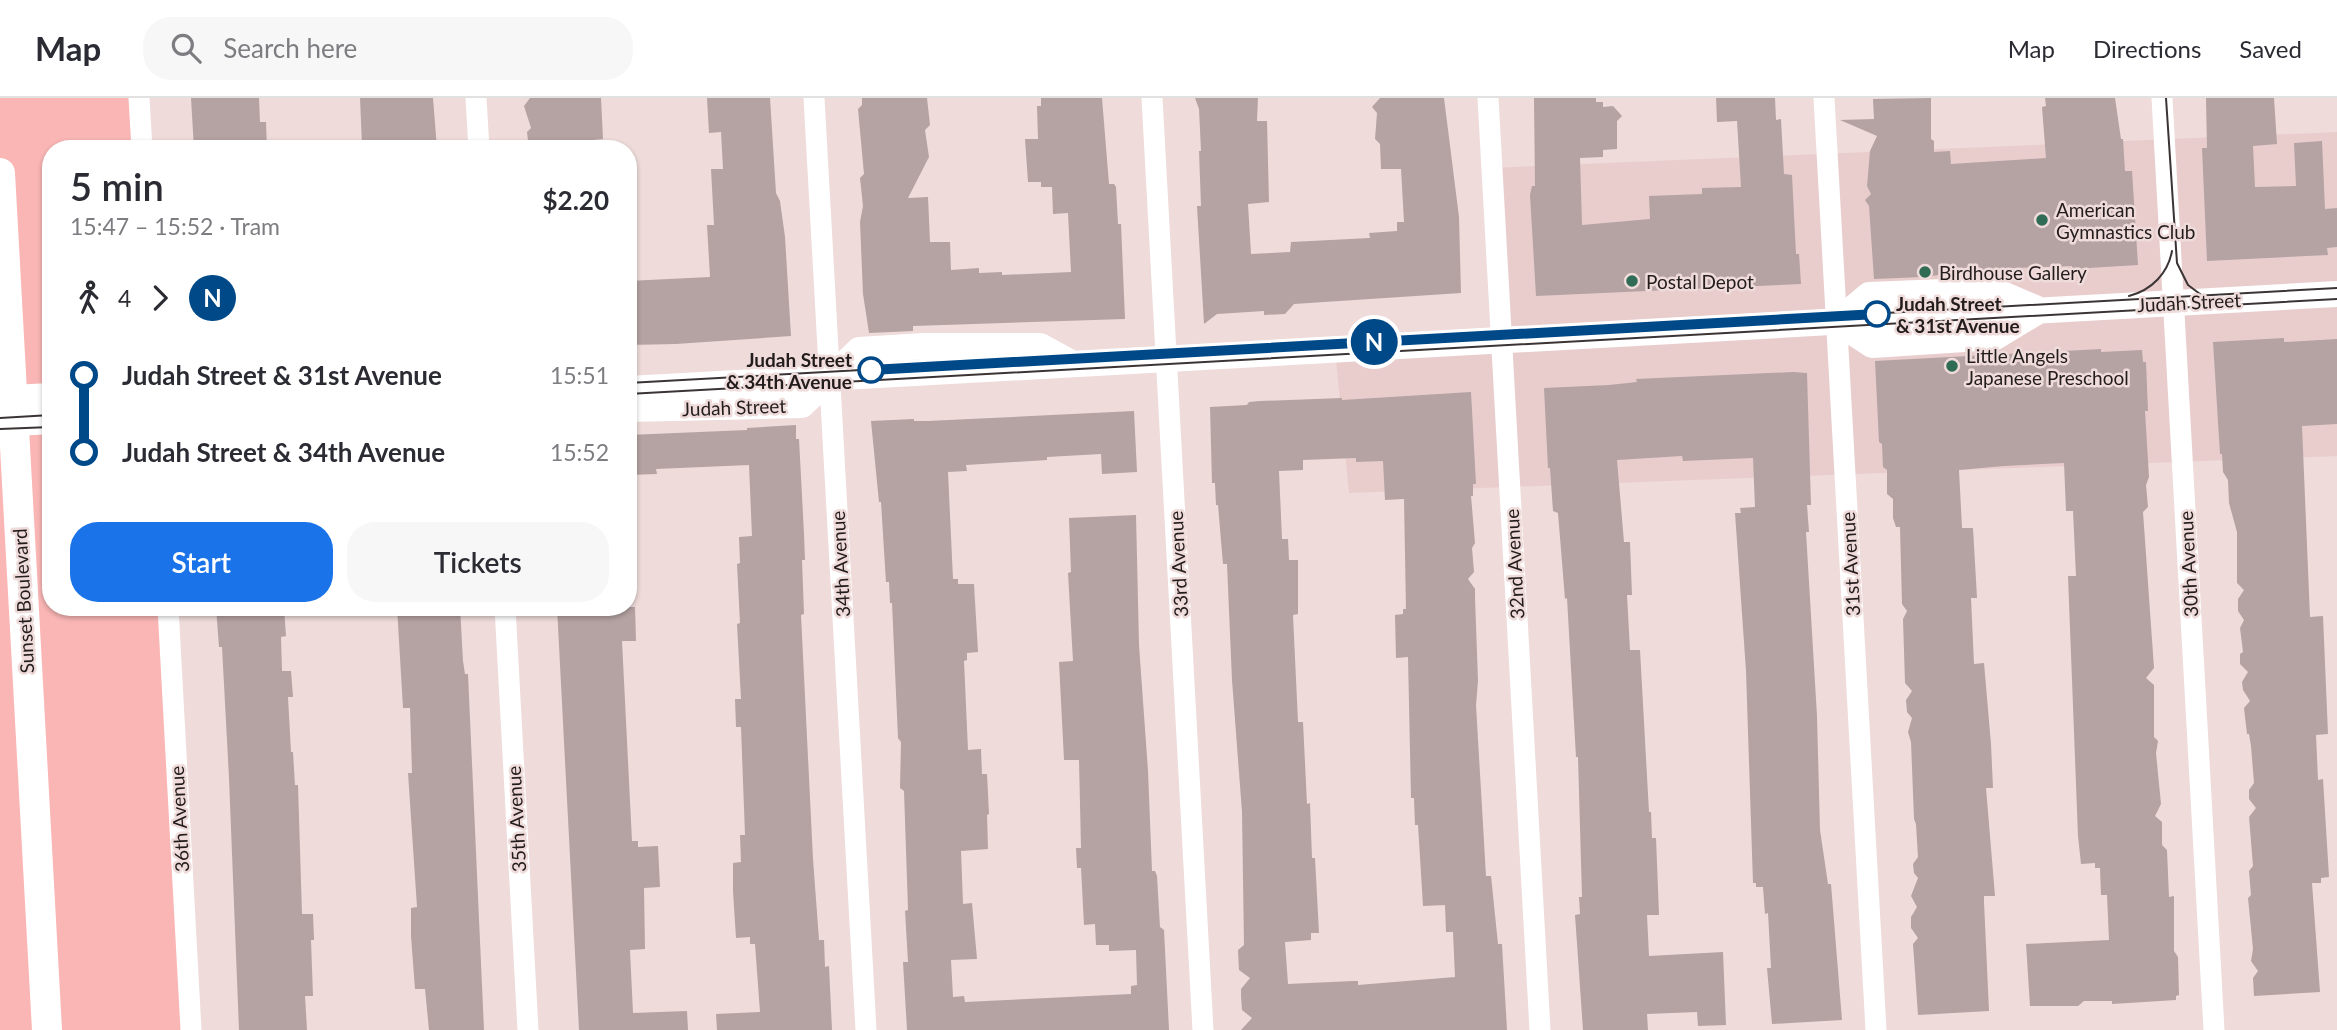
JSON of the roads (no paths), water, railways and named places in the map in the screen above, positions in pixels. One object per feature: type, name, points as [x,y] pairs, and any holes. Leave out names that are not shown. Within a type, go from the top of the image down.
[{"type":"main road","name":"Sunset Boulevard","points":[[0,173],[5,416],[47,1030]]},
{"type":"street","points":[[139,98],[141,140]]},
{"type":"street","points":[[476,98],[478,140]]},
{"type":"street","name":"34th Avenue","points":[[814,98],[866,1030]]},
{"type":"street","name":"33rd Avenue","points":[[1152,98],[1203,1030]]},
{"type":"street","name":"32nd Avenue","points":[[1488,98],[1540,1030]]},
{"type":"street","name":"31st Avenue","points":[[1824,98],[1877,1030]]},
{"type":"street","name":"30th Avenue","points":[[2162,98],[2214,1030]]},
{"type":"street","name":"Judah Street","points":[[637,389],[2337,294]]},
{"type":"street","name":"Judah Street","points":[[637,409],[802,405],[830,378]]},
{"type":"street","points":[[5,416],[42,400]]},
{"type":"street","points":[[5,416],[42,420]]},
{"type":"street","name":"36th Avenue","points":[[168,616],[191,1030]]},
{"type":"street","name":"35th Avenue","points":[[505,616],[528,1030]]},
{"type":"tram line","points":[[2166,98],[2177,263],[2188,285],[2204,297]]},
{"type":"tram line","points":[[2129,296],[2145,290],[2158,280],[2172,251]]},
{"type":"tram line","points":[[637,382],[2337,288]]},
{"type":"tram line","points":[[637,393],[2337,299]]},
{"type":"tram line","name":"N","points":[[871,370],[1877,314]]},
{"type":"tram line","points":[[0,418],[42,416]]},
{"type":"tram line","points":[[0,429],[42,427]]},
{"type":"place","name":"American Gymnastics Club","points":[[2042,220]]},
{"type":"place","name":"Birdhouse Gallery","points":[[1925,272]]},
{"type":"place","name":"Postal Depot","points":[[1632,281]]},
{"type":"place","name":"Judah Street & 31st Avenue","points":[[1877,314]]},
{"type":"place","name":"Little Angels Japanese Preschool","points":[[1952,366]]},
{"type":"place","name":"Judah Street & 34th Avenue","points":[[871,370]]}]
